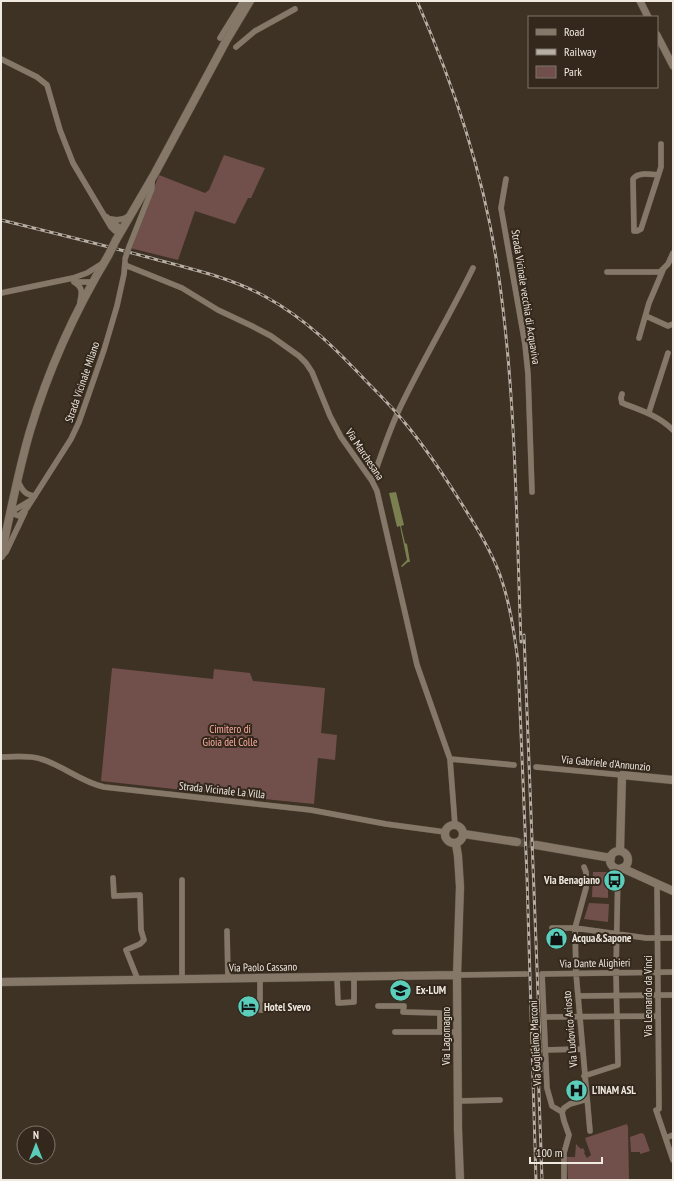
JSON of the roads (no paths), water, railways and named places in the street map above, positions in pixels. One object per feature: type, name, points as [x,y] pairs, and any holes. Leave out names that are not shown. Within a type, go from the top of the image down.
[{"type":"main road","points":[[1,557],[33,422],[53,366],[93,282],[152,177],[244,5],[252,1]]},
{"type":"main road","points":[[620,851],[622,775]]},
{"type":"main road","name":"Via Gabriele d'Annunzio","points":[[622,775],[673,780]]},
{"type":"main road","points":[[455,825],[460,827],[464,834],[461,841],[456,844],[447,841],[445,832],[450,826],[455,825]]},
{"type":"main road","points":[[464,834],[517,842]]},
{"type":"main road","name":"Via Lagomagno","points":[[456,844],[460,887],[457,975],[460,1180]]},
{"type":"main road","points":[[536,845],[611,858]]},
{"type":"main road","points":[[620,851],[614,853],[611,858],[612,864],[673,891]]},
{"type":"main road","points":[[620,851],[626,855],[628,860],[626,864],[620,868]]},
{"type":"main road","name":"Via Paolo Cassano","points":[[1,982],[457,975]]},
{"type":"street","points":[[640,1],[648,16]]},
{"type":"street","points":[[220,38],[244,5]]},
{"type":"street","points":[[236,47],[255,31],[295,9]]},
{"type":"street","points":[[658,37],[673,66]]},
{"type":"street","points":[[1,58],[37,77],[47,85],[60,130],[73,163],[107,216],[118,237]]},
{"type":"street","points":[[658,175],[640,175],[633,179],[634,230],[637,231],[641,229],[658,175],[662,162],[662,144]]},
{"type":"street","name":"Strada Vicinale Milano","points":[[1,557],[6,552],[27,508],[71,439],[79,422],[104,350],[121,289],[129,247],[152,189],[152,177]]},
{"type":"street","name":"Strada Vicinale vecchia di Acquaviva","points":[[506,178],[501,208],[525,344],[528,374],[532,492]]},
{"type":"street","points":[[107,216],[115,220],[123,220],[131,215]]},
{"type":"street","points":[[639,338],[649,303],[663,270],[668,264],[673,252]]},
{"type":"street","points":[[76,279],[106,259]]},
{"type":"street","name":"Via Marchesana","points":[[125,262],[182,288],[218,310],[271,336],[299,356],[312,372],[330,416],[341,437],[372,481],[377,491],[417,665],[450,759]]},
{"type":"street","points":[[372,481],[397,414],[424,359],[473,268]]},
{"type":"street","points":[[607,272],[656,273],[663,270]]},
{"type":"street","points":[[76,279],[82,289],[78,311]]},
{"type":"street","points":[[1,293],[66,280],[76,279],[93,282]]},
{"type":"street","points":[[646,316],[668,326],[673,324]]},
{"type":"street","points":[[648,412],[668,353]]},
{"type":"street","points":[[622,394],[622,403],[648,412],[673,430]]},
{"type":"street","points":[[18,481],[24,492],[35,496]]},
{"type":"street","points":[[11,512],[29,502],[35,496]]},
{"type":"street","points":[[11,512],[19,516],[27,508]]},
{"type":"street","name":"Strada Vicinale La Villa","points":[[1,757],[41,759],[85,781],[104,787],[311,810],[386,824],[445,832]]},
{"type":"street","points":[[455,825],[450,759],[514,765]]},
{"type":"street","name":"Via Gabriele d'Annunzio","points":[[536,767],[622,775]]},
{"type":"street","name":"Via Ludovico Ariosto","points":[[584,867],[586,872],[586,888],[575,928],[576,973],[590,1131]]},
{"type":"street","points":[[584,1076],[618,1065],[616,972],[620,868]]},
{"type":"street","points":[[113,878],[114,896],[140,895],[141,930],[144,940],[140,944],[126,950],[138,980]]},
{"type":"street","points":[[182,880],[182,979]]},
{"type":"street","name":"Via Leonardo da Vinci","points":[[657,883],[658,1109],[672,1156]]},
{"type":"street","points":[[552,928],[575,928],[646,938],[673,938]]},
{"type":"street","points":[[227,931],[228,978]]},
{"type":"street","name":"Via Dante Alighieri","points":[[542,974],[673,972]]},
{"type":"street","name":"Via Paolo Cassano","points":[[457,975],[526,974]]},
{"type":"street","name":"Via Guglielmo Marconi","points":[[542,974],[547,1088],[550,1102],[556,1109],[562,1112]]},
{"type":"street","points":[[337,976],[338,1002],[354,1002],[354,976]]},
{"type":"street","points":[[260,978],[260,1010],[309,1009]]},
{"type":"street","points":[[578,996],[673,995]]},
{"type":"street","points":[[378,1006],[404,1006],[404,1012],[440,1013],[440,1032]]},
{"type":"street","points":[[544,1017],[658,1016]]},
{"type":"street","points":[[395,1032],[457,1032]]},
{"type":"street","points":[[546,1050],[582,1049]]},
{"type":"street","points":[[564,1180],[564,1153],[569,1135],[562,1112],[564,1108],[570,1104],[587,1099]]},
{"type":"street","points":[[458,1102],[500,1100]]},
{"type":"street","points":[[666,1138],[673,1135]]},
{"type":"tunnel","points":[[517,842],[536,845]]},
{"type":"railway","points":[[417,1],[443,63],[465,127],[483,192],[496,258],[508,353],[514,450],[521,642]]},
{"type":"railway","points":[[1,220],[111,247],[223,278],[252,290],[281,306],[320,335],[332,346],[396,412],[434,461],[482,537],[492,555],[500,575],[511,618],[518,661],[527,877],[536,1180]]},
{"type":"railway","points":[[524,635],[541,1071]]},
{"type":"railway","points":[[538,1066],[542,1180]]},
{"type":"place","name":"Via Benagiano","points":[[615,880]]},
{"type":"place","name":"Acqua&Sapone","points":[[556,938]]},
{"type":"place","name":"Ex-LUM","points":[[401,990]]},
{"type":"place","name":"Hotel Svevo","points":[[248,1007]]},
{"type":"place","name":"L'INAM ASL","points":[[577,1090]]},
{"type":"park label","name":"Cimitero di Gioia del Colle","points":[[230,735]]}]
